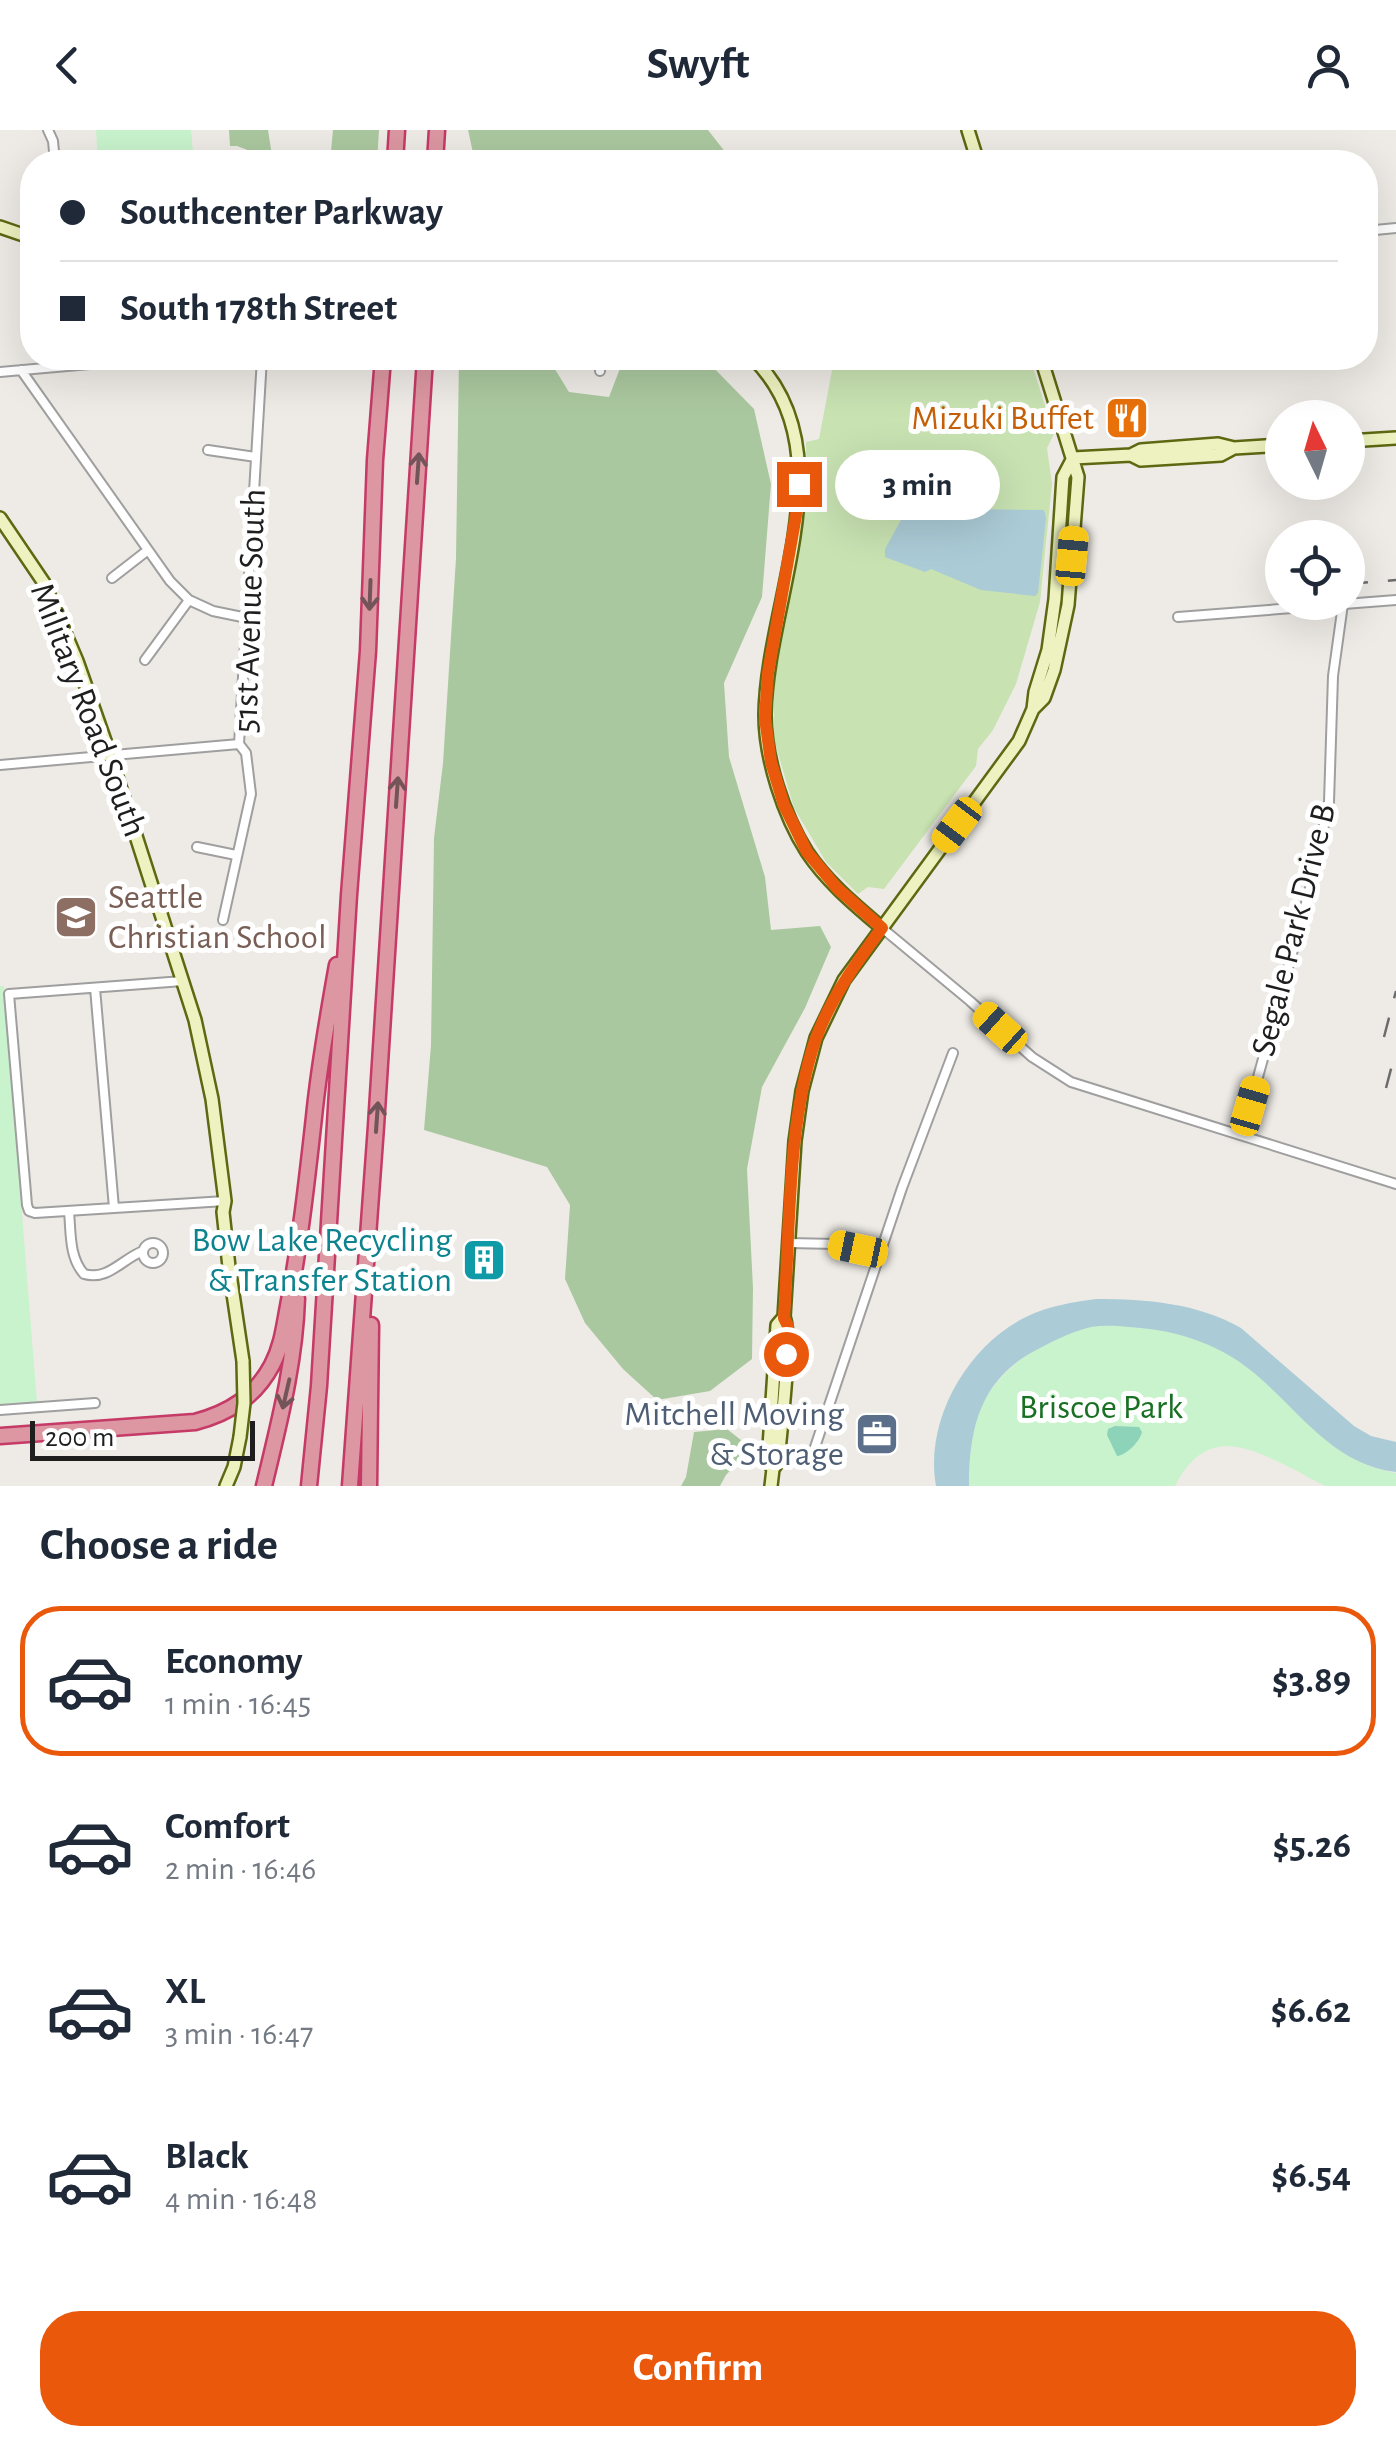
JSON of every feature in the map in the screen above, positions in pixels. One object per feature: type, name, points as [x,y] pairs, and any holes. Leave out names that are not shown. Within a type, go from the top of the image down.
[{"type":"highway","points":[[309,1486],[368,651],[382,370]]},
{"type":"highway","points":[[350,1486],[424,370]]},
{"type":"highway","points":[[0,1436],[195,1422],[217,1416],[252,1394],[270,1369],[280,1349],[297,1262],[326,1025],[349,896]]},
{"type":"highway","points":[[370,1214],[370,1486]]},
{"type":"highway","points":[[264,1486],[295,1342],[297,1262]]},
{"type":"main road","points":[[762,370],[778,390],[793,427],[799,463],[798,504],[768,673],[765,718],[771,762],[784,805],[807,852],[837,888],[882,928]]},
{"type":"main road","points":[[771,1486],[776,1465],[768,1462],[777,1325],[784,1318],[800,1108],[816,1038],[844,980],[1019,740],[1033,708],[1044,698],[1054,670],[1068,605],[1078,477],[1045,370]]},
{"type":"main road","points":[[1365,440],[1396,438]]},
{"type":"main road","points":[[1072,458],[1131,455],[1141,460],[1221,455],[1234,448],[1265,446]]},
{"type":"main road","name":"Military Road South","points":[[0,518],[44,583],[77,661],[195,1020],[229,1210],[235,1266],[233,1286],[243,1360],[240,1437],[226,1486]]},
{"type":"street","points":[[0,372],[21,370],[148,550],[189,600],[213,611],[248,618]]},
{"type":"street","name":"51st Avenue South","points":[[223,920],[250,794],[246,753],[239,744],[261,370]]},
{"type":"street","points":[[208,450],[256,457]]},
{"type":"street","points":[[112,578],[148,550]]},
{"type":"street","points":[[145,660],[189,600]]},
{"type":"street","points":[[1365,602],[1396,600]]},
{"type":"street","points":[[1178,617],[1265,610]]},
{"type":"street","name":"Segale Park Drive B","points":[[1242,1135],[1312,882],[1329,802],[1333,676],[1341,620]]},
{"type":"street","points":[[0,765],[239,744]]},
{"type":"street","points":[[197,847],[236,855]]},
{"type":"street","points":[[882,928],[1032,1057],[1070,1082],[1396,1184]]},
{"type":"street","points":[[183,981],[9,994],[28,1210],[35,1213],[225,1201]]},
{"type":"street","points":[[95,988],[114,1208]]},
{"type":"street","points":[[776,1465],[810,1462],[879,1255],[953,1053]]},
{"type":"street","points":[[68,1211],[75,1262],[84,1274],[98,1276],[110,1272],[143,1251]]},
{"type":"street","points":[[788,1244],[836,1244],[879,1255]]},
{"type":"street","points":[[0,1410],[95,1403]]},
{"type":"green space","points":[[96,130],[191,130],[193,150],[97,150]]},
{"type":"green space","points":[[229,130],[268,130],[271,150],[248,150],[230,146]]},
{"type":"green space","points":[[333,130],[379,130],[378,150],[331,150]]},
{"type":"green space","points":[[468,130],[708,130],[724,150],[472,150]]},
{"type":"green space","points":[[459,370],[555,370],[569,392],[609,397],[619,370],[716,370],[754,409],[771,484],[762,597],[724,683],[729,757],[765,877],[771,930],[820,926],[831,947],[805,1008],[762,1087],[747,1169],[752,1359],[710,1391],[657,1400],[623,1369],[585,1323],[565,1279],[570,1205],[547,1167],[424,1130],[431,1045],[434,838],[443,763],[456,558]]},
{"type":"green space","points":[[832,370],[1034,370],[1054,434],[1047,448],[1052,484],[1040,602],[1016,684],[993,730],[978,749],[976,766],[884,889],[868,887],[858,894],[826,862],[794,808],[774,740],[774,687],[807,500],[806,442],[819,439]]},
{"type":"green space","points":[[0,986],[4,986],[37,1403],[0,1406]]},
{"type":"green space","name":"Briscoe Park","points":[[1101,1325],[1159,1330],[1215,1346],[1261,1377],[1341,1451],[1366,1465],[1396,1473],[1396,1486],[1326,1486],[1263,1455],[1230,1446],[1201,1454],[1175,1486],[969,1486],[973,1431],[994,1386],[1024,1357],[1042,1346]]},
{"type":"green space","points":[[1139,1427],[1142,1432],[1132,1447],[1117,1456],[1107,1435],[1108,1429]]},
{"type":"green space","points":[[727,1429],[751,1448],[720,1486],[681,1486],[694,1432]]},
{"type":"water","points":[[936,497],[969,509],[1044,510],[1038,593],[1035,596],[981,590],[931,569],[925,572],[885,557],[885,549],[911,502]]},
{"type":"water","points":[[1096,1299],[1171,1304],[1207,1313],[1241,1328],[1354,1426],[1371,1436],[1396,1442],[1396,1472],[1375,1468],[1338,1449],[1247,1367],[1216,1348],[1166,1332],[1106,1326],[1060,1338],[1005,1372],[976,1422],[969,1486],[936,1486],[937,1436],[944,1411],[969,1365],[1006,1329],[1028,1316]]},
{"type":"railway","points":[[1365,583],[1396,580]]},
{"type":"railway","points":[[1384,1037],[1396,991]]},
{"type":"railway","points":[[1386,1088],[1396,1050]]},
{"type":"place","name":"Mizuki Buffet","points":[[1127,418]]},
{"type":"place","name":"Seattle Christian School","points":[[76,917]]},
{"type":"place","name":"Bow Lake Recycling & Transfer Station","points":[[484,1260]]},
{"type":"place","name":"Mitchell Moving & Storage","points":[[877,1434]]},
{"type":"route","points":[[786,1354],[788,1326],[784,1318],[795,1140],[802,1091],[816,1038],[844,980],[882,928],[837,888],[807,852],[784,805],[771,762],[765,718],[768,673],[799,484]]}]
